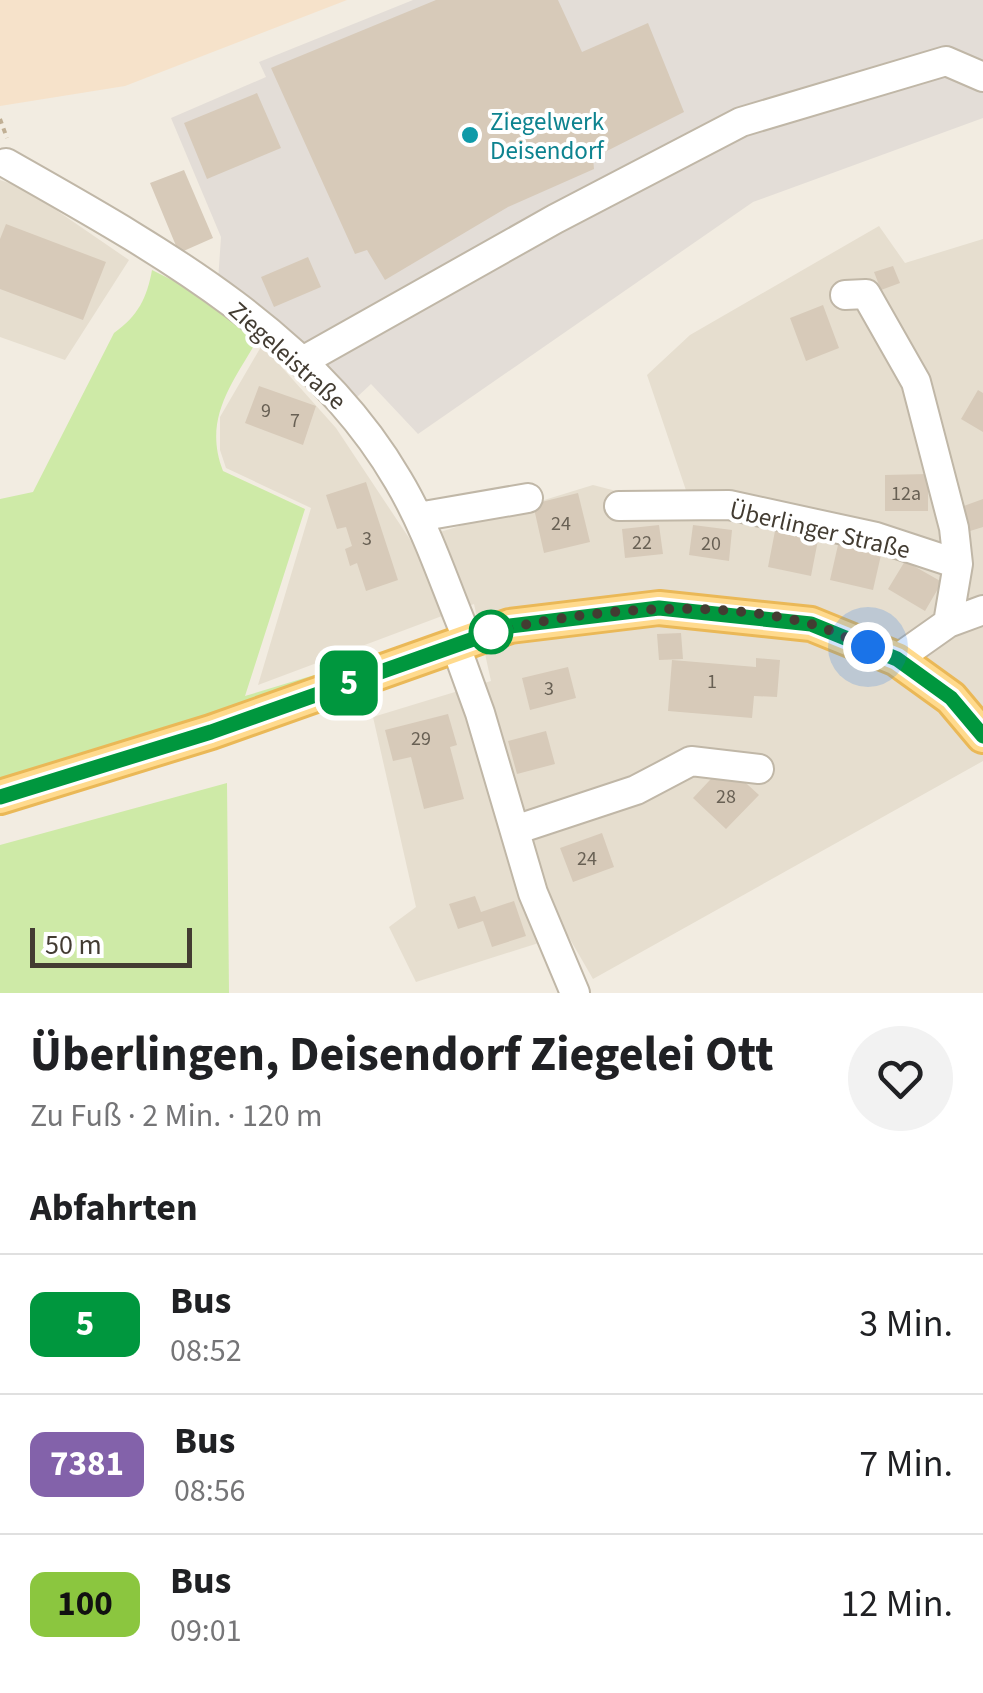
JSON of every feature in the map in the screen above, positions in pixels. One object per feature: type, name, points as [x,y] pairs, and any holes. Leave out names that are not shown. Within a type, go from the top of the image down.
[{"type":"main road","points":[[0,797],[211,732],[510,626],[572,615],[659,608],[713,610],[811,624],[897,659],[951,698],[983,736]]},
{"type":"street","points":[[301,362],[555,219],[740,122],[946,61],[983,77]]},
{"type":"street","name":"Ziegeleistraße","points":[[6,163],[250,315],[348,406],[418,517],[462,642],[533,893],[575,993]]},
{"type":"street","points":[[845,294],[866,294],[916,382],[954,528],[958,564],[948,623]]},
{"type":"street","points":[[418,517],[528,498]]},
{"type":"street","name":"Überlinger Straße","points":[[619,506],[729,505],[876,537],[958,564]]},
{"type":"street","points":[[897,659],[948,623],[983,610]]},
{"type":"street","points":[[515,830],[688,775],[703,759],[759,769]]},
{"type":"shaded area","points":[[0,0],[347,0],[125,86],[0,106]]},
{"type":"shaded area","points":[[413,0],[983,0],[983,118],[753,202],[418,434],[371,384],[356,398],[254,303],[218,281],[221,237],[171,118],[266,77],[259,62]]},
{"type":"shaded area","points":[[0,180],[24,188],[129,260],[65,360],[0,337]]},
{"type":"shaded area","points":[[879,226],[905,263],[983,239],[983,761],[593,979],[567,934],[416,982],[389,927],[416,907],[373,717],[491,681],[474,604],[258,685],[311,508],[226,468],[220,450],[220,417],[262,345],[336,428],[411,541],[593,485],[693,511],[647,375],[690,335]]},
{"type":"green space","points":[[152,270],[210,299],[260,335],[224,400],[216,434],[217,452],[223,471],[305,509],[245,696],[410,646],[355,669],[0,782],[0,499],[33,492],[114,333],[140,306]]},
{"type":"green space","points":[[227,783],[229,993],[0,993],[0,845]]},
{"type":"building","name":"Ziegelwerk Deisendorf","points":[[436,0],[558,0],[582,52],[648,23],[684,112],[593,158],[594,169],[508,207],[385,280],[367,250],[355,254],[271,68]]},
{"type":"building","points":[[257,93],[281,148],[207,179],[184,123]]},
{"type":"building","points":[[184,170],[213,238],[179,253],[150,183]]},
{"type":"building","points":[[6,224],[106,262],[83,320],[0,289],[0,239]]},
{"type":"building","points":[[308,257],[321,287],[274,307],[261,277]]},
{"type":"building","points":[[893,266],[900,283],[881,290],[874,272]]},
{"type":"building","points":[[823,305],[839,348],[806,361],[790,318]]},
{"type":"building","points":[[259,386],[316,406],[303,445],[245,423]]},
{"type":"building","points":[[978,390],[983,393],[983,432],[961,419]]},
{"type":"building","points":[[928,474],[928,511],[885,511],[885,475]]},
{"type":"building","points":[[366,482],[398,580],[366,591],[357,563],[350,566],[345,549],[352,546],[346,527],[337,529],[326,495]]},
{"type":"building","points":[[578,493],[590,542],[544,553],[533,504]]},
{"type":"building","points":[[983,499],[983,527],[970,531],[961,507]]},
{"type":"building","points":[[659,525],[663,554],[625,558],[622,529]]},
{"type":"building","points":[[693,525],[732,530],[729,561],[689,555]]},
{"type":"building","points":[[775,531],[818,540],[811,576],[768,567]]},
{"type":"building","points":[[838,545],[881,555],[873,590],[830,580]]},
{"type":"building","points":[[905,561],[942,582],[925,611],[888,589]]},
{"type":"building","points":[[681,633],[683,659],[659,660],[657,634]]},
{"type":"building","points":[[756,658],[780,660],[777,697],[754,696],[752,718],[668,711],[672,660],[756,667]]},
{"type":"building","points":[[568,667],[576,698],[530,710],[522,678]]},
{"type":"building","points":[[448,714],[457,745],[450,747],[464,799],[424,809],[411,757],[393,761],[385,730]]},
{"type":"building","points":[[546,731],[555,764],[517,774],[508,741]]},
{"type":"building","points":[[725,764],[759,795],[726,829],[693,798]]},
{"type":"building","points":[[602,833],[614,867],[573,882],[560,848]]},
{"type":"building","points":[[475,896],[481,912],[514,901],[526,936],[492,947],[483,921],[458,929],[449,904]]},
{"type":"bus line","name":"5","points":[[0,797],[211,732],[510,626],[572,615],[659,608],[713,610],[811,624],[897,659],[951,698],[983,736]]},
{"type":"place","name":"Ziegelwerk Deisendorf","points":[[470,135]]},
{"type":"route","points":[[491,632],[572,615],[659,608],[713,610],[811,624],[868,647]]}]
